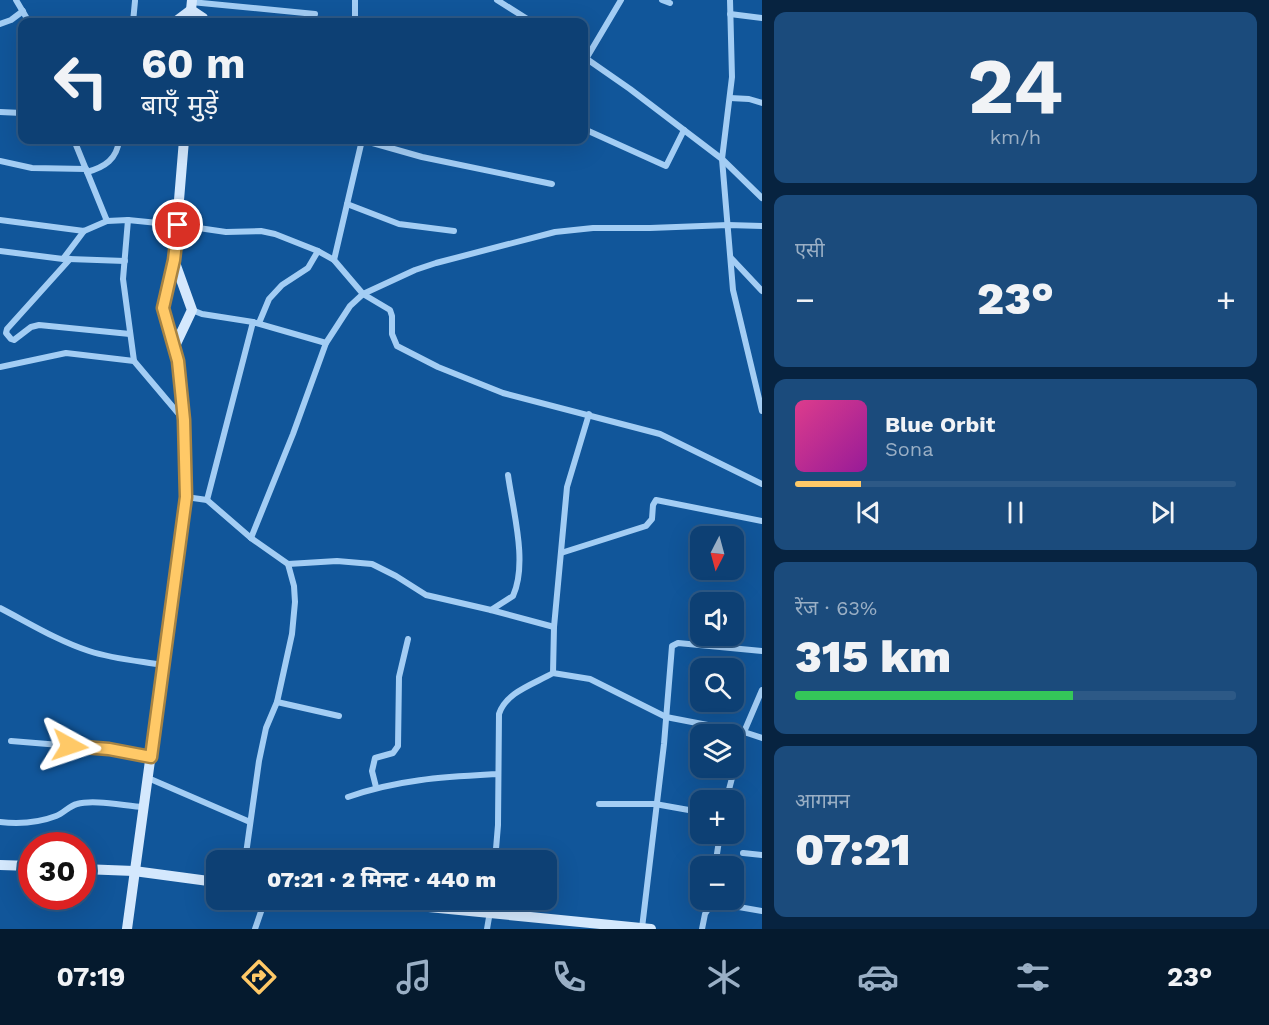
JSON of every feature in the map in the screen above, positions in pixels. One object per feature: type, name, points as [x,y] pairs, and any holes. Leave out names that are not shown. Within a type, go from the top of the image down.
[{"type":"street","points":[[16,0],[27,18]]},
{"type":"street","points":[[355,0],[356,18]]},
{"type":"street","points":[[497,0],[526,18]]},
{"type":"street","points":[[588,53],[621,0]]},
{"type":"street","points":[[662,0],[670,3]]},
{"type":"street","points":[[730,0],[732,78],[722,159],[733,290],[762,411]]},
{"type":"street","points":[[133,18],[135,1]]},
{"type":"street","points":[[191,4],[315,14]]},
{"type":"street","points":[[179,18],[191,4]]},
{"type":"street","points":[[191,4],[203,18]]},
{"type":"street","points":[[0,24],[23,11]]},
{"type":"street","points":[[729,14],[762,18]]},
{"type":"street","points":[[588,60],[722,159],[762,198]]},
{"type":"street","points":[[730,98],[749,99],[762,103]]},
{"type":"street","points":[[0,112],[18,113]]},
{"type":"street","points":[[588,131],[666,166],[684,130]]},
{"type":"street","points":[[76,144],[106,221]]},
{"type":"street","points":[[0,161],[32,168],[86,171],[108,163],[116,154],[118,144]]},
{"type":"street","points":[[127,929],[186,497],[184,420],[178,361],[163,308],[174,260],[184,144]]},
{"type":"street","points":[[334,260],[361,144]]},
{"type":"street","points":[[376,144],[422,157],[552,184]]},
{"type":"street","points":[[346,204],[399,224],[454,231]]},
{"type":"street","points":[[0,220],[84,231],[106,221],[128,220],[226,232],[261,231],[275,234],[334,260],[363,294],[390,310],[392,334],[397,346],[438,367],[503,393],[660,434],[762,484]]},
{"type":"street","points":[[128,220],[123,279],[134,361],[184,420]]},
{"type":"street","points":[[251,538],[293,434],[326,343],[350,306],[363,294],[425,267],[555,231],[593,228],[762,226]]},
{"type":"street","points":[[84,231],[67,259],[6,333],[14,340],[31,327],[39,325],[130,334]]},
{"type":"street","points":[[0,251],[67,259],[125,261]]},
{"type":"street","points":[[207,500],[256,323],[269,299],[282,285],[308,268],[318,251]]},
{"type":"street","points":[[732,259],[761,288]]},
{"type":"street","points":[[174,260],[192,310],[174,348]]},
{"type":"street","points":[[192,310],[202,314],[256,323],[326,343]]},
{"type":"street","points":[[0,367],[66,353],[134,361]]},
{"type":"street","points":[[553,674],[554,627],[567,487],[589,414]]},
{"type":"street","points":[[491,609],[513,596],[519,575],[519,556],[508,475]]},
{"type":"street","points":[[186,497],[207,500],[251,538],[288,564],[337,561],[372,564],[426,595],[491,609],[554,627]]},
{"type":"street","points":[[561,553],[646,526],[651,523],[652,505],[656,500],[762,521]]},
{"type":"street","points":[[246,850],[266,728],[277,702],[292,634],[295,602],[294,586],[288,564]]},
{"type":"street","points":[[0,608],[67,643],[88,651],[163,665]]},
{"type":"street","points":[[376,787],[372,771],[375,758],[393,753],[398,746],[399,677],[408,639]]},
{"type":"street","points":[[453,910],[646,929],[655,804],[672,646],[674,644],[762,651]]},
{"type":"street","points":[[496,850],[499,714],[501,706],[508,697],[553,674],[590,679],[666,717],[702,724]]},
{"type":"street","points":[[762,690],[744,732],[762,738]]},
{"type":"street","points":[[277,702],[339,716]]},
{"type":"street","points":[[11,741],[109,749],[151,757]]},
{"type":"street","points":[[348,797],[376,787],[411,780],[498,774]]},
{"type":"street","points":[[148,777],[249,822]]},
{"type":"street","points":[[0,822],[21,824],[46,819],[58,815],[74,804],[144,807]]},
{"type":"street","points":[[599,804],[655,804],[690,810]]},
{"type":"street","points":[[743,853],[762,855]]},
{"type":"street","points":[[0,865],[18,866]]},
{"type":"street","points":[[96,870],[206,881]]},
{"type":"street","points":[[744,908],[762,911]]},
{"type":"street","points":[[255,929],[262,910]]},
{"type":"street","points":[[487,929],[491,910]]},
{"type":"street","points":[[702,929],[707,910]]},
{"type":"route","points":[[70,746],[109,749],[151,757],[186,497],[184,420],[178,361],[163,308],[174,260],[178,225]]}]
